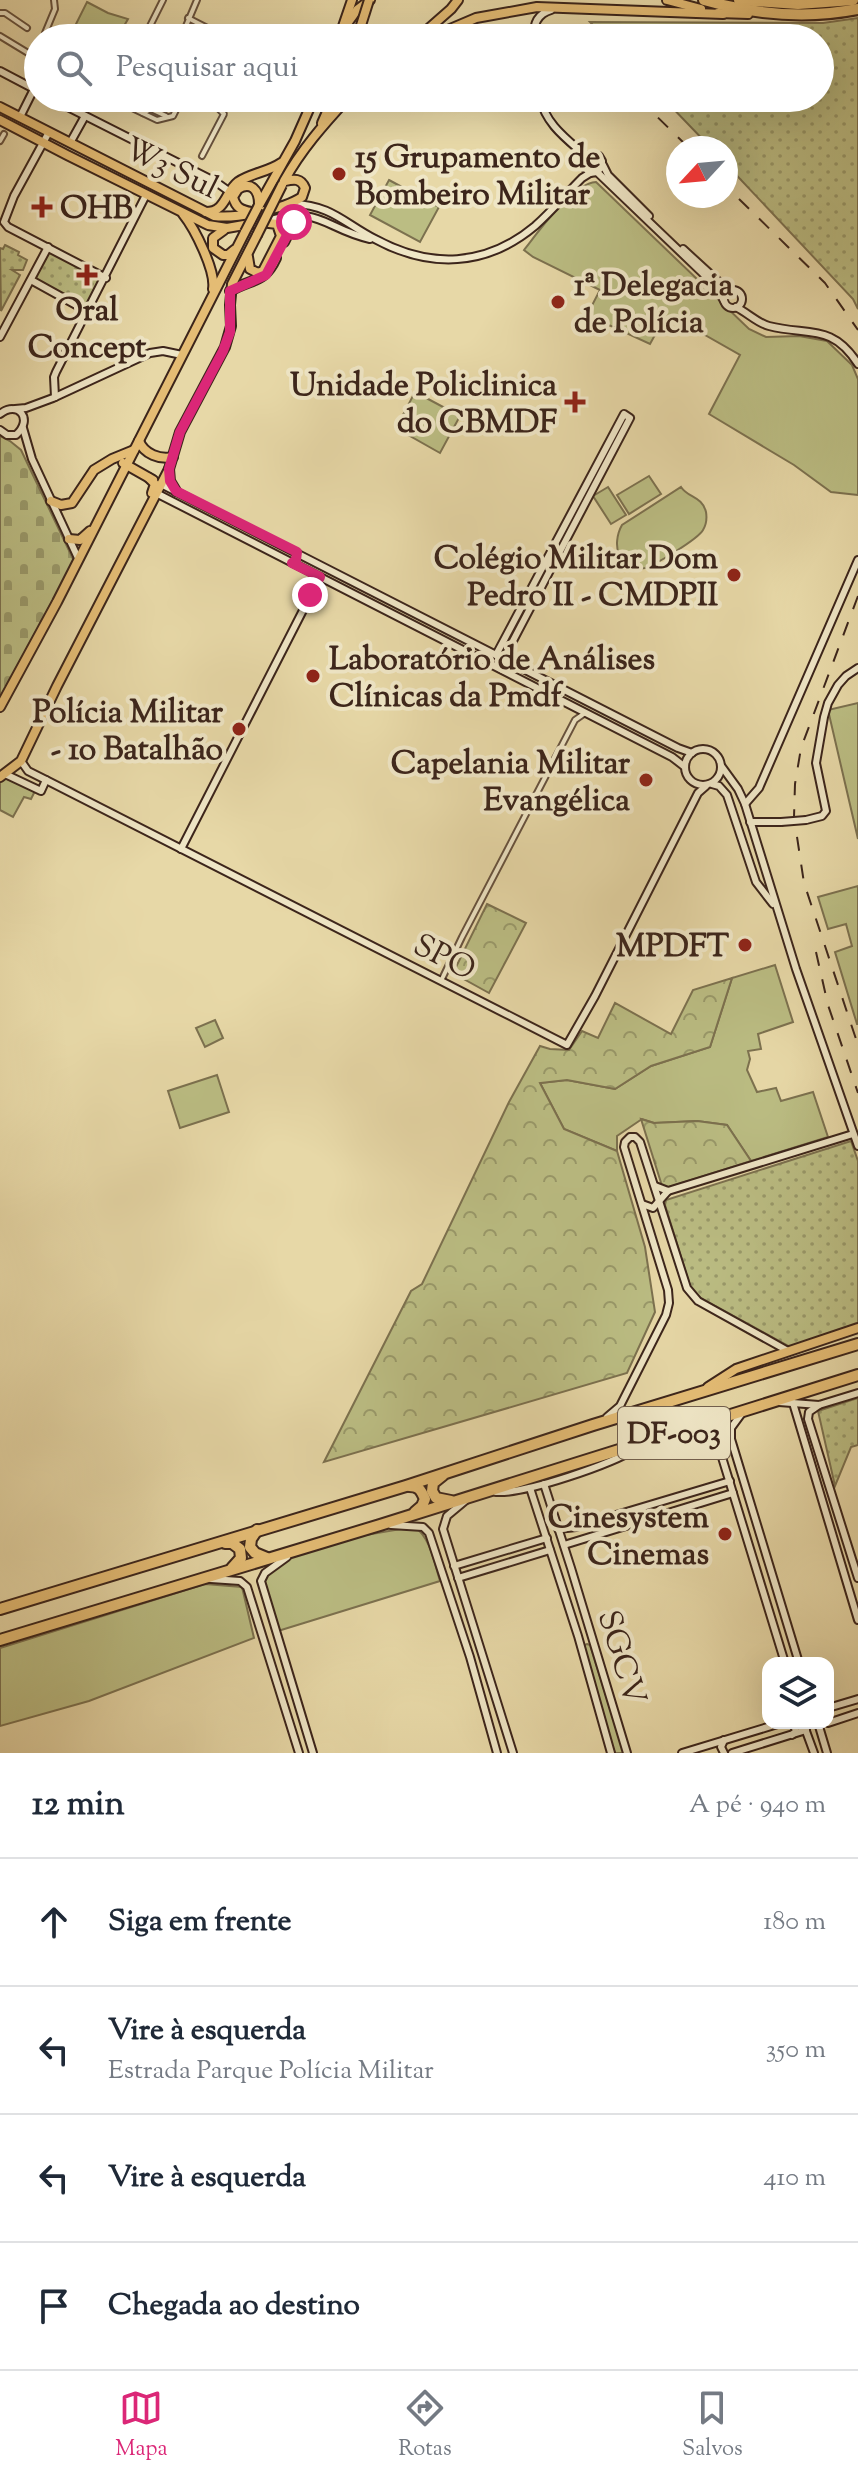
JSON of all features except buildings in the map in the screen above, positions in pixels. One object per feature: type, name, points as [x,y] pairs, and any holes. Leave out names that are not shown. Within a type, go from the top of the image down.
[{"type":"highway","points":[[704,0],[740,9],[777,13],[858,9]]},
{"type":"highway","points":[[739,0],[822,4],[853,0]]},
{"type":"highway","name":"DF-003","points":[[0,1609],[858,1344]]},
{"type":"highway","name":"DF-003","points":[[0,1640],[858,1375]]},
{"type":"highway","points":[[632,1413],[649,1417],[654,1426],[651,1435],[642,1443]]},
{"type":"highway","points":[[444,1473],[433,1483],[432,1491],[436,1498],[455,1501]]},
{"type":"highway","points":[[406,1486],[416,1486],[425,1499],[413,1514]]},
{"type":"highway","points":[[257,1530],[250,1547],[267,1558]]},
{"type":"highway","points":[[218,1543],[232,1543],[240,1549],[241,1558],[231,1570]]},
{"type":"main road","points":[[344,24],[352,0]]},
{"type":"main road","points":[[347,24],[369,0]]},
{"type":"main road","points":[[361,24],[369,0]]},
{"type":"main road","points":[[435,24],[458,0]]},
{"type":"main road","points":[[667,0],[723,14]]},
{"type":"main road","points":[[459,24],[499,12],[537,7],[777,13]]},
{"type":"main road","name":"W3 Sul","points":[[0,107],[203,212],[224,217],[256,208],[289,204]]},
{"type":"main road","points":[[0,707],[135,450],[256,208],[285,161],[308,112]]},
{"type":"main road","points":[[318,131],[327,112]]},
{"type":"main road","points":[[6,776],[21,761],[169,469],[180,432],[223,351],[230,332],[230,291],[254,239],[293,165],[335,112]]},
{"type":"main road","name":"W3 Sul","points":[[0,120],[208,225],[227,228],[261,222]]},
{"type":"main road","points":[[67,155],[66,148],[71,143]]},
{"type":"main road","points":[[203,212],[218,210],[243,179],[268,171],[285,161]]},
{"type":"main road","points":[[131,188],[138,184],[138,178]]},
{"type":"main road","points":[[284,183],[297,179],[305,188],[302,197],[289,204]]},
{"type":"main road","points":[[180,211],[193,229],[214,279],[210,301]]},
{"type":"main road","points":[[230,291],[266,275],[291,226],[303,215]]},
{"type":"main road","points":[[254,239],[248,265],[253,272],[261,272],[281,236],[277,224],[261,222]]},
{"type":"main road","points":[[227,228],[213,238],[215,250],[228,255],[239,243]]},
{"type":"main road","points":[[139,441],[149,453],[173,457]]},
{"type":"main road","points":[[51,501],[61,505],[72,503],[94,470],[135,450]]},
{"type":"main road","points":[[112,459],[161,484]]},
{"type":"main road","points":[[169,469],[170,481],[176,491]]},
{"type":"main road","points":[[122,559],[154,488],[155,484],[149,478]]},
{"type":"main road","points":[[69,539],[80,540],[94,528]]},
{"type":"main road","points":[[700,1392],[736,1369],[858,1328]]},
{"type":"street","points":[[47,24],[56,6],[54,0]]},
{"type":"street","points":[[151,24],[163,0]]},
{"type":"street","points":[[187,24],[196,1]]},
{"type":"street","points":[[535,24],[543,14],[568,7]]},
{"type":"street","points":[[0,13],[24,26]]},
{"type":"street","points":[[188,18],[200,24]]},
{"type":"street","points":[[0,36],[24,51]]},
{"type":"street","points":[[0,71],[24,84]]},
{"type":"street","points":[[20,117],[24,110]]},
{"type":"street","points":[[77,112],[230,192]]},
{"type":"street","points":[[140,112],[155,120],[173,116],[175,112]]},
{"type":"street","points":[[202,156],[224,115],[221,112]]},
{"type":"street","points":[[544,112],[552,126],[587,157],[591,171],[716,286],[729,307],[739,304]]},
{"type":"street","points":[[71,143],[85,116]]},
{"type":"street","points":[[49,132],[3,222],[106,278]]},
{"type":"street","points":[[0,141],[4,134]]},
{"type":"street","points":[[587,157],[592,154],[599,156],[608,175],[668,234],[719,282],[741,295],[739,304]]},
{"type":"street","points":[[591,171],[603,164]]},
{"type":"street","name":"W3 Sul","points":[[261,222],[303,215],[322,219],[350,233],[406,252],[441,260],[487,254],[533,227],[591,171]]},
{"type":"street","points":[[56,396],[56,372],[146,195]]},
{"type":"street","name":"W3 Sul","points":[[289,204],[312,205],[329,210],[374,239]]},
{"type":"street","points":[[0,337],[48,247]]},
{"type":"street","points":[[31,280],[78,306],[89,308]]},
{"type":"street","points":[[724,301],[726,294],[732,290]]},
{"type":"street","points":[[739,304],[754,319],[771,327],[804,330],[829,337],[846,349],[858,364]]},
{"type":"street","points":[[140,357],[147,347]]},
{"type":"street","points":[[0,414],[31,407],[155,351],[180,358]]},
{"type":"street","points":[[13,436],[31,412],[56,396]]},
{"type":"street","points":[[0,403],[22,414],[32,459],[78,558]]},
{"type":"street","points":[[500,656],[622,425]]},
{"type":"street","points":[[0,430],[13,436],[32,459]]},
{"type":"street","points":[[161,484],[692,753]]},
{"type":"street","points":[[156,493],[672,757],[685,767]]},
{"type":"street","points":[[254,543],[255,535],[259,533]]},
{"type":"street","points":[[292,563],[296,560],[297,552]]},
{"type":"street","points":[[745,804],[759,788],[858,560]]},
{"type":"street","points":[[181,849],[320,577]]},
{"type":"street","points":[[367,601],[373,598],[373,591]]},
{"type":"street","points":[[454,645],[453,639],[458,636]]},
{"type":"street","points":[[505,673],[511,669],[511,662]]},
{"type":"street","points":[[750,822],[806,820],[822,816],[826,811],[816,763],[826,709],[838,685],[858,668]]},
{"type":"street","points":[[573,707],[575,720]]},
{"type":"street","points":[[441,981],[575,720],[585,713]]},
{"type":"street","points":[[617,729],[622,718]]},
{"type":"street","points":[[697,788],[685,767],[688,757],[701,749],[711,750],[745,804],[775,907],[858,1146]]},
{"type":"street","name":"SPO","points":[[21,761],[28,771],[564,1045],[570,1043],[697,788],[709,785]]},
{"type":"street","points":[[709,785],[719,777],[722,767]]},
{"type":"street","points":[[6,776],[16,771],[28,771]]},
{"type":"street","name":"SPO","points":[[6,776],[41,791],[46,780]]},
{"type":"street","points":[[709,785],[719,786],[727,795],[752,874],[775,907]]},
{"type":"street","points":[[752,874],[765,870]]},
{"type":"street","points":[[642,1204],[653,1208],[668,1191],[853,1134]]},
{"type":"street","points":[[593,1425],[620,1406],[666,1315],[669,1303],[668,1290],[624,1147],[630,1137],[640,1142],[687,1288],[698,1301],[788,1351]]},
{"type":"street","points":[[655,1186],[668,1191]]},
{"type":"street","points":[[846,1577],[857,1576],[809,1426],[809,1412],[819,1405],[858,1393]]},
{"type":"street","points":[[776,1401],[819,1405]]},
{"type":"street","points":[[793,1403],[858,1620]]},
{"type":"street","points":[[746,1409],[731,1428],[753,1513],[797,1657]]},
{"type":"street","points":[[801,1429],[809,1426]]},
{"type":"street","points":[[687,1429],[703,1431],[715,1437],[783,1657]]},
{"type":"street","points":[[489,1490],[512,1492],[544,1484],[617,1459],[642,1443]]},
{"type":"street","points":[[725,1464],[730,1460],[738,1461]]},
{"type":"street","points":[[558,1529],[576,1527],[730,1481]]},
{"type":"street","name":"SGCV","points":[[544,1484],[627,1753]]},
{"type":"street","points":[[719,1484],[724,1490],[723,1496]]},
{"type":"street","name":"SGCV","points":[[530,1488],[581,1645],[611,1753]]},
{"type":"street","points":[[564,1545],[733,1493]]},
{"type":"street","points":[[476,1494],[447,1516],[443,1525],[513,1753]]},
{"type":"street","points":[[740,1516],[753,1513]]},
{"type":"street","points":[[541,1520],[545,1514],[554,1517]]},
{"type":"street","points":[[611,1516],[611,1524],[615,1528]]},
{"type":"street","points":[[602,1519],[606,1525],[605,1531]]},
{"type":"street","points":[[380,1525],[409,1524],[423,1527],[429,1533],[471,1660],[497,1753]]},
{"type":"street","points":[[576,1527],[575,1533],[580,1540]]},
{"type":"street","points":[[454,1566],[547,1538]]},
{"type":"street","points":[[434,1550],[437,1544],[448,1545]]},
{"type":"street","points":[[296,1550],[265,1573],[261,1581],[313,1753]]},
{"type":"street","points":[[458,1578],[550,1550]]},
{"type":"street","points":[[468,1562],[464,1567],[471,1574]]},
{"type":"street","points":[[559,1577],[573,1573]]},
{"type":"street","points":[[759,1580],[768,1582],[773,1577]]},
{"type":"street","points":[[203,1578],[240,1581],[247,1587],[299,1753]]},
{"type":"street","points":[[763,1591],[770,1585],[776,1587]]},
{"type":"street","points":[[251,1601],[266,1597]]},
{"type":"street","points":[[454,1612],[467,1607]]},
{"type":"street","points":[[578,1636],[591,1633]]},
{"type":"street","points":[[581,1645],[594,1641]]},
{"type":"street","points":[[780,1647],[788,1648],[793,1643]]},
{"type":"street","points":[[266,1648],[279,1645]]},
{"type":"street","points":[[786,1657],[788,1652],[796,1653]]},
{"type":"street","points":[[471,1660],[483,1657]]},
{"type":"street","points":[[834,1706],[858,1699]]},
{"type":"street","points":[[834,1720],[858,1713]]},
{"type":"street","points":[[289,1720],[295,1722],[302,1716]]},
{"type":"street","points":[[293,1731],[300,1724],[306,1728]]},
{"type":"street","points":[[682,1753],[762,1729]]},
{"type":"street","points":[[792,1735],[795,1729]]},
{"type":"street","points":[[732,1753],[792,1735],[802,1729]]},
{"type":"street","points":[[806,1729],[814,1753]]},
{"type":"street","points":[[819,1729],[826,1753]]},
{"type":"street","points":[[724,1740],[721,1747],[724,1753]]},
{"type":"green space","points":[[87,2],[128,19],[125,24],[76,24]]},
{"type":"green space","points":[[858,18],[858,309],[853,299],[738,177],[738,136],[699,136],[676,112],[834,112],[834,24],[590,22],[823,23]]},
{"type":"green space","points":[[389,180],[439,207],[420,242],[370,215]]},
{"type":"green space","points":[[596,182],[749,329],[766,337],[799,336],[827,341],[852,365],[858,379],[858,495],[831,492],[794,465],[709,414],[740,355],[675,318],[661,324],[650,344],[587,315],[600,290],[524,250],[567,199]]},
{"type":"green space","points":[[5,245],[27,260],[23,270],[12,270],[20,275],[1,311],[0,248],[3,249]]},
{"type":"green space","points":[[48,247],[106,278],[89,308],[81,307],[31,280]]},
{"type":"green space","points":[[415,392],[460,416],[440,453],[396,428]]},
{"type":"green space","points":[[0,436],[21,450],[74,561],[0,698]]},
{"type":"green space","points":[[649,476],[661,494],[629,514],[617,495]]},
{"type":"green space","points":[[608,487],[626,515],[611,524],[593,496]]},
{"type":"green space","points":[[681,487],[704,507],[706,519],[703,530],[650,566],[636,569],[628,566],[617,549],[622,525]]},
{"type":"green space","points":[[858,703],[858,839],[828,710]]},
{"type":"green space","points":[[0,776],[35,791],[31,799],[24,797],[13,817],[0,810]]},
{"type":"green space","points":[[858,886],[857,1024],[835,952],[852,946],[846,924],[828,929],[818,897]]},
{"type":"green space","points":[[487,904],[526,923],[489,993],[453,973]]},
{"type":"green space","points":[[775,965],[793,1022],[758,1034],[761,1049],[748,1051],[750,1059],[747,1070],[757,1092],[776,1088],[781,1101],[813,1092],[828,1137],[751,1161],[727,1125],[697,1121],[654,1123],[642,1119],[617,1136],[617,1151],[564,1129],[540,1083],[567,1080],[615,1089],[651,1066],[710,1047],[732,978]]},
{"type":"green space","points":[[732,978],[710,1047],[651,1066],[615,1089],[567,1080],[540,1083],[564,1129],[617,1151],[645,1247],[655,1312],[627,1373],[324,1462],[411,1291],[422,1284],[509,1102],[540,1046],[569,1050],[582,1031],[598,1038],[615,1003],[671,1034],[693,990]]},
{"type":"green space","points":[[215,1020],[223,1038],[205,1047],[196,1028]]},
{"type":"green space","points":[[217,1075],[229,1112],[180,1128],[168,1091]]},
{"type":"green space","points":[[641,1119],[654,1123],[697,1121],[727,1125],[751,1161],[663,1189]]},
{"type":"green space","points":[[851,1141],[858,1161],[858,1325],[790,1347],[697,1296],[691,1289],[666,1200]]},
{"type":"green space","points":[[858,1398],[858,1445],[851,1447],[835,1486],[818,1411]]},
{"type":"green space","points":[[415,1527],[428,1544],[440,1581],[278,1631],[263,1588],[269,1571],[304,1551]]},
{"type":"green space","points":[[205,1584],[242,1587],[254,1638],[89,1701],[0,1726],[0,1648]]},
{"type":"green space","points":[[590,1645],[624,1753],[615,1753],[607,1734],[582,1646]]},
{"type":"railway","points":[[652,112],[677,136]]},
{"type":"railway","points":[[739,199],[825,283],[858,330]]},
{"type":"railway","points":[[858,596],[801,748],[794,817],[804,883],[858,1045]]},
{"type":"railway","points":[[816,952],[828,1005],[858,1093]]},
{"type":"place","name":"15 Grupamento de Bombeiro Militar","points":[[339,174]]},
{"type":"place","name":"OHB","points":[[42,207]]},
{"type":"place","name":"Oral Concept","points":[[87,275]]},
{"type":"place","name":"1ª Delegacia de Polícia","points":[[558,302]]},
{"type":"place","name":"Unidade Policlinica do CBMDF","points":[[575,402]]},
{"type":"place","name":"Colégio Militar Dom Pedro II - CMDPII","points":[[734,575]]},
{"type":"place","name":"Laboratório de Análises Clínicas da Pmdf","points":[[313,676]]},
{"type":"place","name":"Polícia Militar - 1o Batalhão","points":[[239,729]]},
{"type":"place","name":"Capelania Militar Evangélica","points":[[646,780]]},
{"type":"place","name":"MPDFT","points":[[745,945]]},
{"type":"place","name":"Cinesystem Cinemas","points":[[725,1534]]},
{"type":"route","points":[[294,222],[266,275],[230,291],[230,332],[180,432],[169,469],[170,481],[176,491],[297,552],[296,560],[292,563],[320,577],[310,595]]}]
